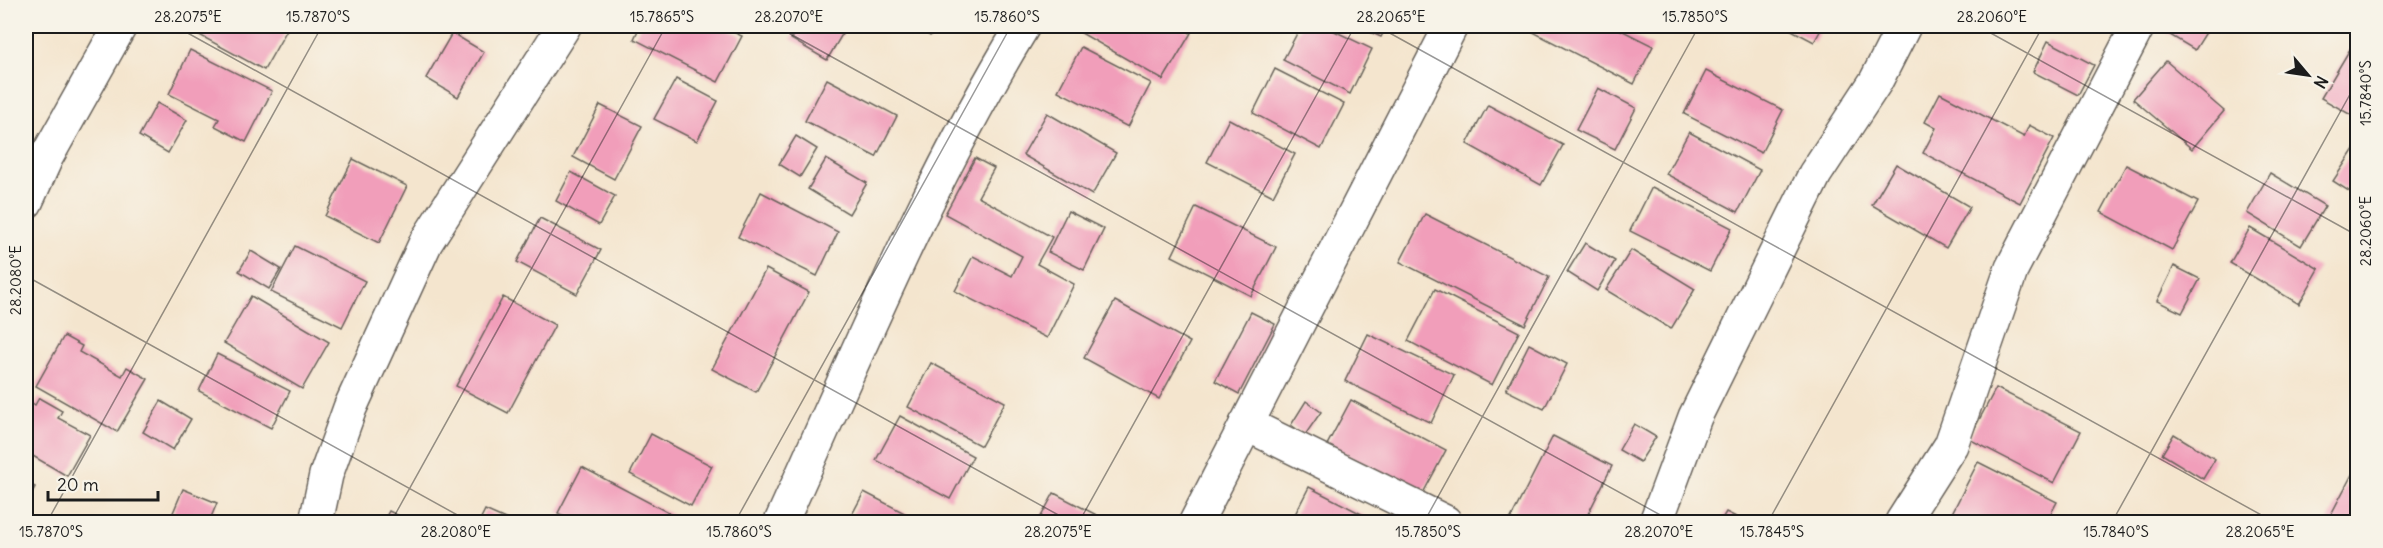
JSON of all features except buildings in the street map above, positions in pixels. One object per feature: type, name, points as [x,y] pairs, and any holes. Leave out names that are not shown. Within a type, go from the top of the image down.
[{"type":"street","points":[[26,202],[47,156],[120,26]]},
{"type":"street","points":[[316,522],[326,476],[350,408],[426,242],[564,26]]},
{"type":"street","points":[[781,522],[934,189],[986,87],[1023,26]]},
{"type":"street","points":[[1197,522],[1451,26]]},
{"type":"street","points":[[1656,522],[1695,417],[1815,174],[1876,81],[1904,26]]},
{"type":"street","points":[[1902,522],[1951,445],[2012,268],[2138,26]]},
{"type":"street","points":[[1246,424],[1444,522]]}]
